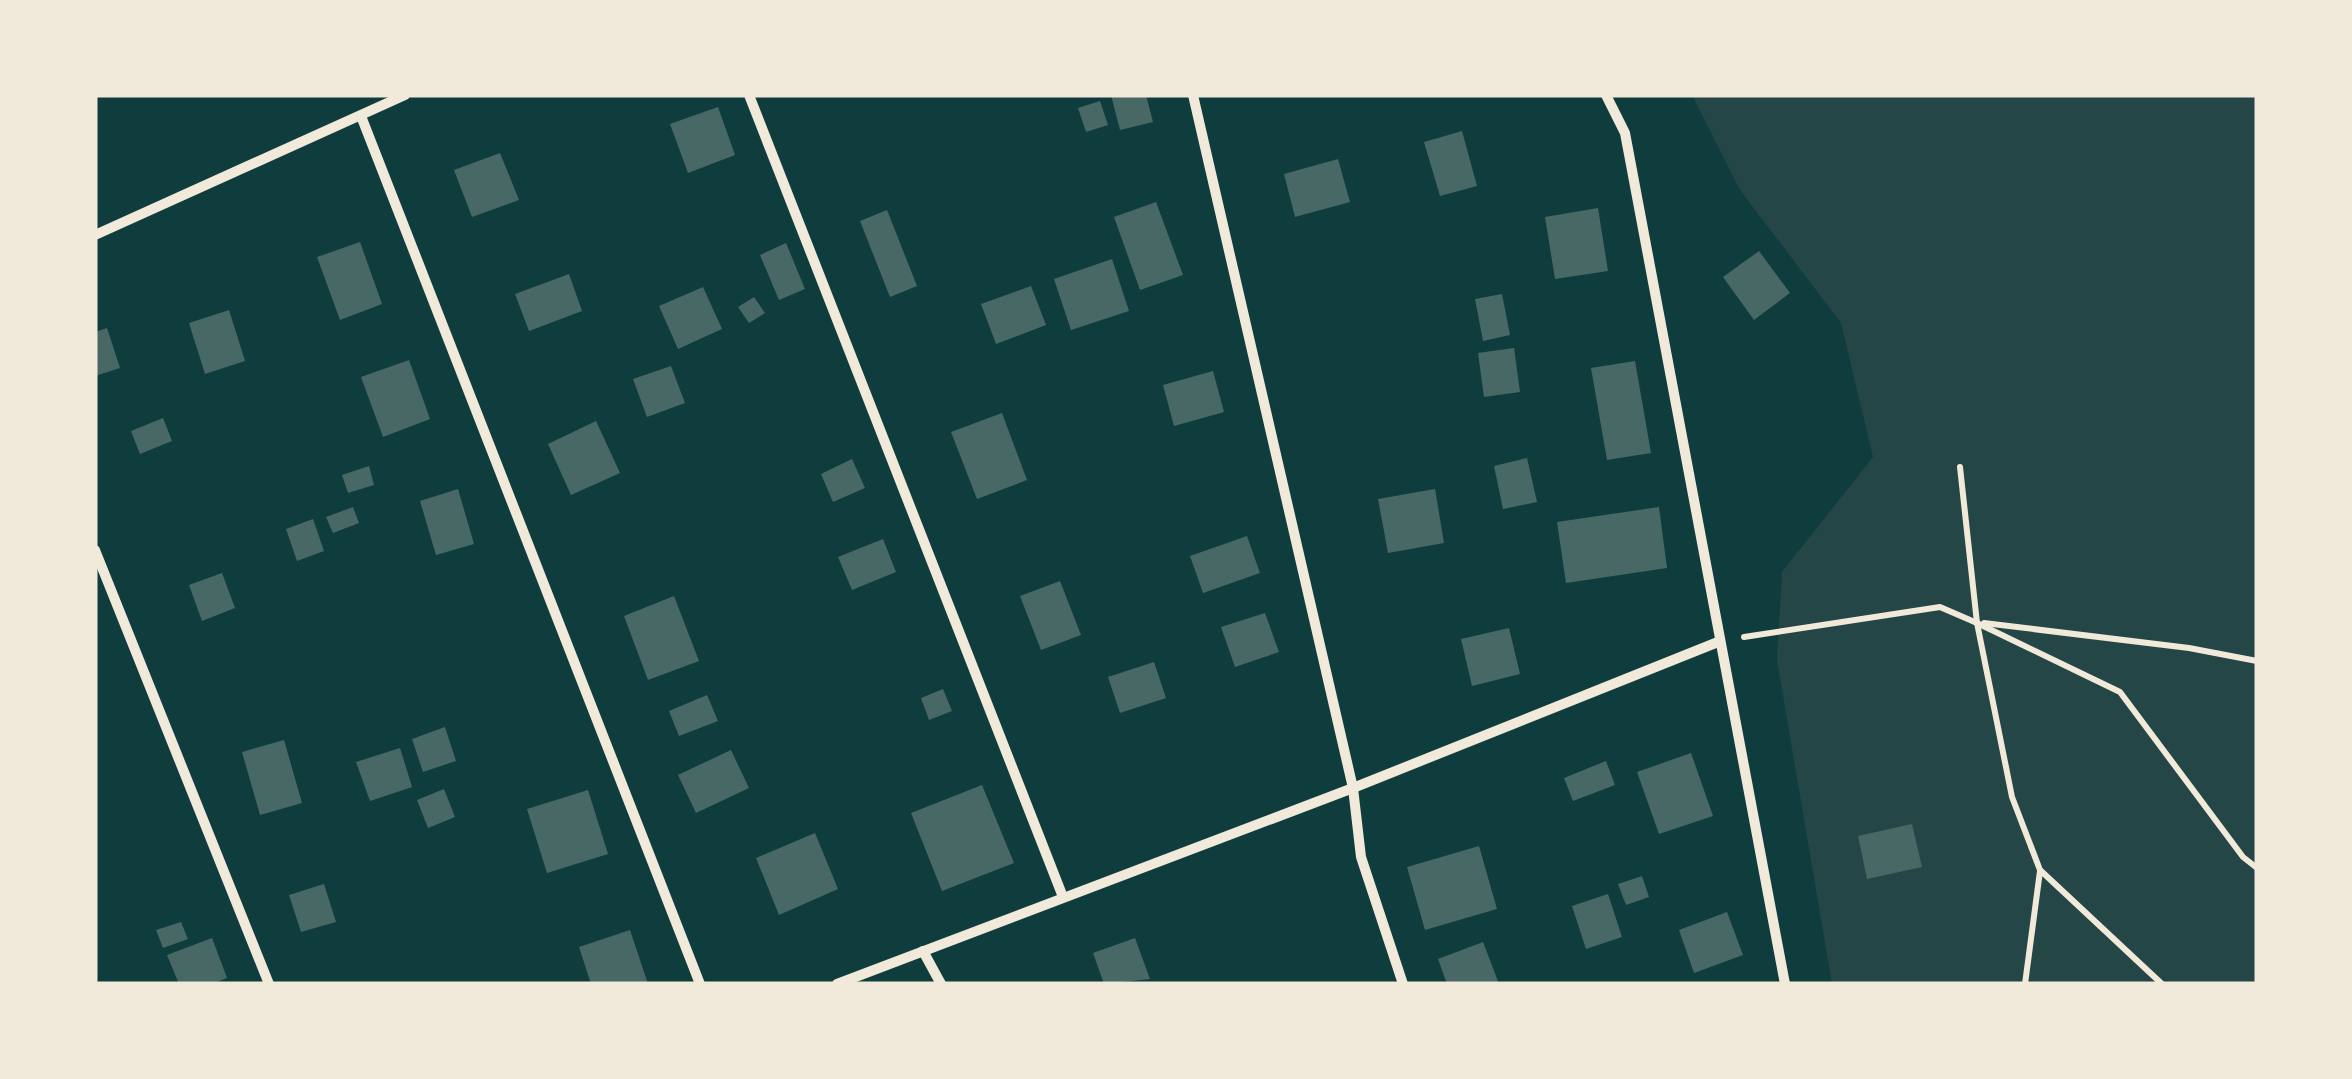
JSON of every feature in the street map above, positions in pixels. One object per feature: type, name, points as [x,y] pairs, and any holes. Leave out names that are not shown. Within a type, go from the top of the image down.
[{"type":"street","points":[[95,235],[405,95]]},
{"type":"street","points":[[749,95],[1063,897]]},
{"type":"street","points":[[1193,95],[1353,788],[1361,857],[1403,984]]},
{"type":"street","points":[[1606,95],[1624,133],[1785,984]]},
{"type":"street","points":[[361,116],[700,984]]},
{"type":"street","points":[[95,550],[268,984]]},
{"type":"street","points":[[837,984],[1353,788],[1718,642]]},
{"type":"street","points":[[923,951],[941,984]]},
{"type":"path","points":[[1960,467],[1978,623],[2012,797],[2040,870],[2162,984]]},
{"type":"path","points":[[1718,642],[1940,607],[2120,692],[2243,857],[2257,868]]},
{"type":"path","points":[[1978,623],[2189,648],[2257,661]]},
{"type":"path","points":[[2025,984],[2040,870]]},
{"type":"shaded area","points":[[1692,95],[2257,95],[2257,984],[1832,984],[1777,660],[1782,572],[1873,457],[1841,323],[1740,190]]},
{"type":"building","points":[[1111,95],[1146,95],[1153,122],[1120,130]]},
{"type":"building","points":[[1100,101],[1108,125],[1086,132],[1078,108]]},
{"type":"building","points":[[718,107],[735,155],[688,173],[670,124]]},
{"type":"building","points":[[1462,131],[1477,186],[1440,196],[1424,142]]},
{"type":"building","points":[[500,153],[519,200],[472,217],[454,170]]},
{"type":"building","points":[[1338,159],[1350,202],[1295,217],[1284,174]]},
{"type":"building","points":[[1156,202],[1183,275],[1140,290],[1114,217]]},
{"type":"building","points":[[1598,208],[1608,271],[1555,279],[1545,217]]},
{"type":"building","points":[[887,210],[917,286],[890,297],[860,221]]},
{"type":"building","points":[[360,242],[382,304],[340,320],[317,257]]},
{"type":"building","points":[[786,243],[805,289],[779,300],[760,255]]},
{"type":"building","points":[[1759,251],[1790,293],[1754,320],[1723,277]]},
{"type":"building","points":[[1112,259],[1129,311],[1071,330],[1054,279]]},
{"type":"building","points":[[569,274],[582,311],[529,331],[515,294]]},
{"type":"building","points":[[1031,286],[1046,325],[996,344],[981,304]]},
{"type":"building","points":[[703,287],[722,329],[678,349],[659,306]]},
{"type":"building","points":[[1502,294],[1510,335],[1483,341],[1475,299]]},
{"type":"building","points":[[754,297],[765,313],[749,323],[738,307]]},
{"type":"building","points":[[229,310],[245,361],[205,374],[189,323]]},
{"type":"building","points":[[107,328],[120,368],[95,376],[95,332]]},
{"type":"building","points":[[1514,348],[1520,392],[1484,397],[1478,353]]},
{"type":"building","points":[[409,360],[430,419],[383,437],[361,377]]},
{"type":"building","points":[[1635,361],[1651,453],[1607,460],[1591,368]]},
{"type":"building","points":[[671,366],[685,403],[647,417],[633,379]]},
{"type":"building","points":[[1213,371],[1224,412],[1174,426],[1163,385]]},
{"type":"building","points":[[1002,413],[1027,480],[977,499],[951,432]]},
{"type":"building","points":[[163,418],[172,441],[140,454],[131,431]]},
{"type":"building","points":[[596,421],[620,473],[571,495],[548,444]]},
{"type":"building","points":[[1527,458],[1537,502],[1503,509],[1494,466]]},
{"type":"building","points":[[852,459],[865,488],[833,502],[821,474]]},
{"type":"building","points":[[369,466],[374,485],[348,493],[342,475]]},
{"type":"building","points":[[458,489],[474,544],[436,555],[420,501]]},
{"type":"building","points":[[1435,489],[1444,543],[1388,553],[1378,499]]},
{"type":"building","points":[[353,507],[359,523],[333,533],[326,517]]},
{"type":"building","points":[[1659,507],[1667,568],[1566,583],[1557,522]]},
{"type":"building","points":[[313,519],[324,551],[297,561],[286,529]]},
{"type":"building","points":[[1247,536],[1260,573],[1203,593],[1190,556]]},
{"type":"building","points":[[883,539],[896,572],[852,590],[838,557]]},
{"type":"building","points":[[222,573],[235,608],[202,621],[189,585]]},
{"type":"building","points":[[1060,581],[1081,635],[1041,650],[1020,596]]},
{"type":"building","points":[[674,596],[699,661],[648,680],[624,616]]},
{"type":"building","points":[[1265,613],[1279,652],[1235,667],[1221,627]]},
{"type":"building","points":[[1509,628],[1520,674],[1472,686],[1461,639]]},
{"type":"building","points":[[1154,662],[1166,698],[1120,713],[1108,677]]},
{"type":"building","points":[[943,689],[952,711],[929,720],[921,698]]},
{"type":"building","points":[[707,695],[718,721],[679,736],[669,711]]},
{"type":"building","points":[[445,727],[456,761],[423,772],[412,739]]},
{"type":"building","points":[[284,740],[302,803],[260,815],[242,752]]},
{"type":"building","points":[[400,748],[412,787],[370,801],[356,762]]},
{"type":"building","points":[[731,750],[749,788],[696,813],[678,775]]},
{"type":"building","points":[[1691,753],[1713,816],[1659,834],[1637,772]]},
{"type":"building","points":[[1606,761],[1615,785],[1573,801],[1564,778]]},
{"type":"building","points":[[982,785],[1014,863],[942,891],[911,813]]},
{"type":"building","points":[[444,789],[455,817],[428,828],[417,800]]},
{"type":"building","points":[[588,790],[608,854],[547,873],[527,809]]},
{"type":"building","points":[[1912,824],[1922,867],[1867,879],[1858,836]]},
{"type":"building","points":[[815,833],[838,889],[779,915],[756,858]]},
{"type":"building","points":[[1479,846],[1497,909],[1425,930],[1407,867]]},
{"type":"building","points":[[1642,876],[1649,897],[1626,905],[1618,884]]},
{"type":"building","points":[[324,884],[336,922],[301,932],[289,895]]},
{"type":"building","points":[[1608,894],[1622,937],[1586,949],[1572,906]]},
{"type":"building","points":[[1727,912],[1743,955],[1694,973],[1679,930]]},
{"type":"building","points":[[181,922],[188,939],[163,948],[156,930]]},
{"type":"building","points":[[630,930],[648,984],[591,984],[579,947]]},
{"type":"building","points":[[212,938],[227,978],[212,984],[179,984],[167,955]]},
{"type":"building","points":[[1135,938],[1150,979],[1104,984],[1093,953]]},
{"type":"building","points":[[1483,942],[1499,984],[1447,984],[1438,959]]}]
